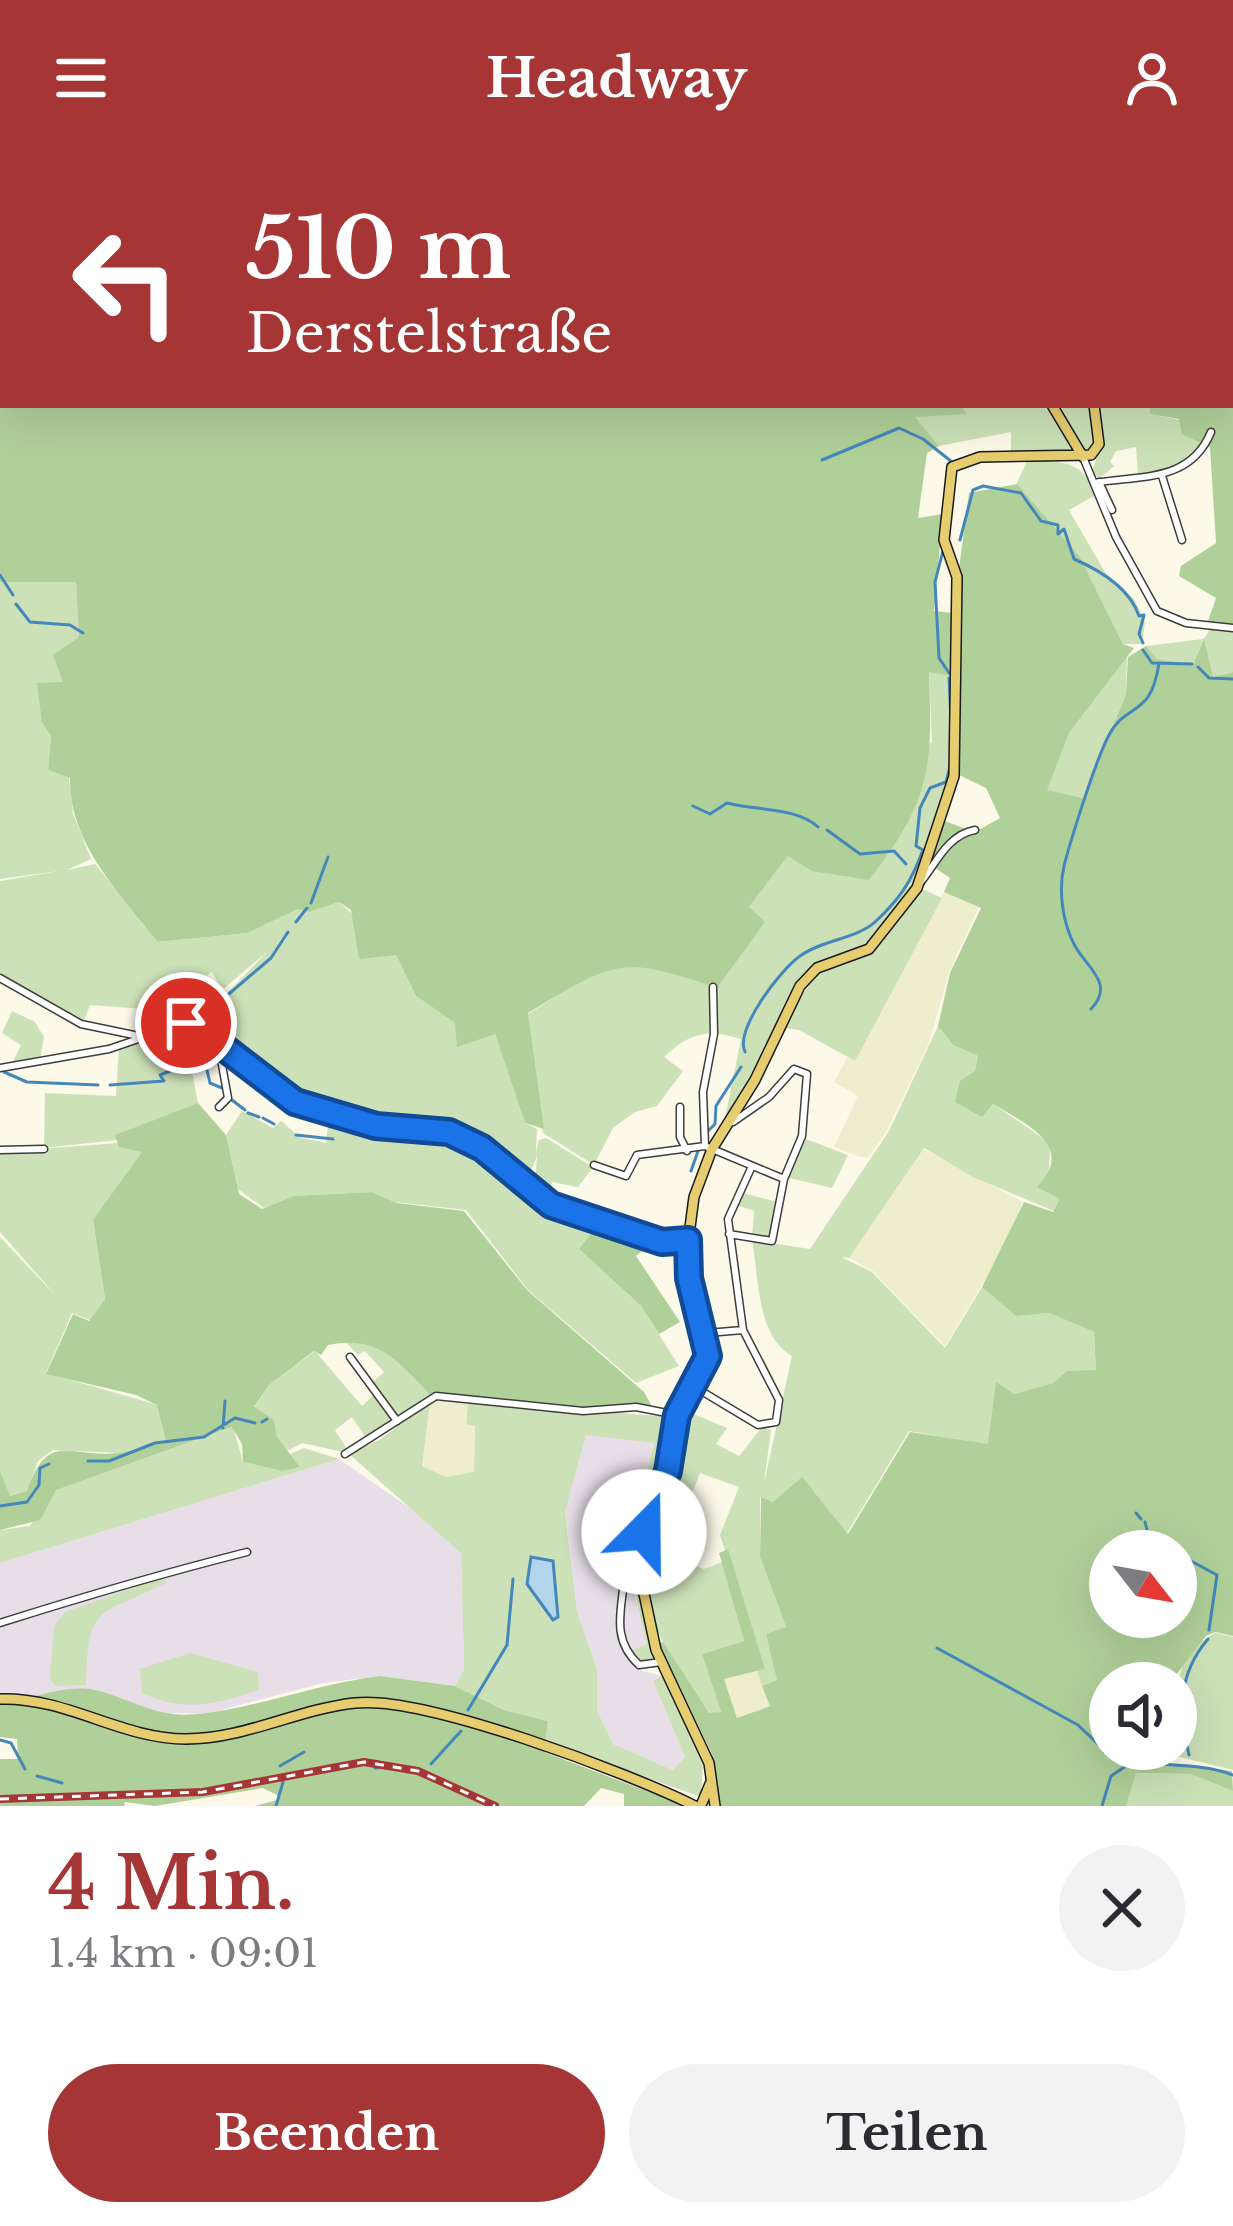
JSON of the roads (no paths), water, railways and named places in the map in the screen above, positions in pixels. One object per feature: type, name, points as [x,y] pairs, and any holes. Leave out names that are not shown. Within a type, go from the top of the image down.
[{"type":"main road","points":[[1054,408],[1083,457]]},
{"type":"main road","points":[[0,1700],[32,1698],[130,1729],[183,1739],[220,1737],[314,1709],[361,1702],[412,1706],[705,1805],[712,1773],[644,1611],[640,1560],[649,1513],[670,1465],[677,1415],[708,1356],[707,1334],[689,1278],[694,1196],[709,1147],[755,1080],[800,986],[817,968],[869,949],[920,883],[953,776],[957,577],[944,540],[952,467],[980,457],[1083,457],[1096,452],[1100,444],[1094,408]]},
{"type":"street","points":[[1096,482],[1162,476],[1190,463],[1211,432]]},
{"type":"street","points":[[1083,457],[1157,611],[1173,620],[1233,628]]},
{"type":"street","points":[[1162,476],[1182,540]]},
{"type":"street","points":[[1096,482],[1112,510]]},
{"type":"street","points":[[920,883],[942,851],[964,832],[975,830]]},
{"type":"street","points":[[0,977],[81,1024],[137,1036]]},
{"type":"street","points":[[709,1147],[703,1092],[713,1042],[713,987]]},
{"type":"street","points":[[0,1068],[109,1049],[200,1018],[218,1043],[295,1102],[376,1126],[449,1132],[482,1148],[551,1205],[662,1242],[688,1240]]},
{"type":"street","points":[[218,1043],[228,1098],[219,1107]]},
{"type":"street","points":[[725,1122],[769,1097],[794,1069],[804,1070],[807,1110],[798,1151],[784,1179],[772,1241],[729,1234]]},
{"type":"street","points":[[680,1107],[680,1137],[687,1151]]},
{"type":"street","points":[[594,1166],[626,1175],[637,1154],[709,1147],[784,1179]]},
{"type":"street","points":[[0,1150],[44,1150]]},
{"type":"street","points":[[693,1386],[758,1425],[776,1422],[779,1400],[742,1330],[729,1234],[732,1204],[752,1166]]},
{"type":"street","points":[[707,1334],[742,1330]]},
{"type":"street","points":[[350,1357],[397,1421]]},
{"type":"street","points":[[345,1454],[429,1398],[446,1396],[583,1411],[637,1406],[677,1415]]},
{"type":"street","points":[[621,1551],[626,1577],[617,1612],[623,1641],[639,1665],[662,1662]]},
{"type":"street","points":[[0,1623],[59,1609],[153,1574],[247,1552]]},
{"type":"water","points":[[531,1557],[553,1561],[558,1617],[553,1620],[527,1584]]},
{"type":"waterway","points":[[822,460],[899,428],[923,439],[952,462]]},
{"type":"waterway","points":[[960,540],[973,490],[983,486],[1021,493],[1041,521],[1058,525],[1058,534],[1064,529],[1074,559],[1111,580],[1139,616],[1144,615],[1139,634],[1143,643]]},
{"type":"waterway","points":[[943,551],[935,582],[939,658],[949,673]]},
{"type":"waterway","points":[[0,575],[13,595]]},
{"type":"waterway","points":[[16,604],[30,622],[70,625],[83,633]]},
{"type":"waterway","points":[[1143,650],[1152,663],[1192,664]]},
{"type":"waterway","points":[[1091,1009],[1100,984],[1067,928],[1062,876],[1109,735],[1150,693],[1159,663]]},
{"type":"waterway","points":[[1198,667],[1209,678],[1233,679]]},
{"type":"waterway","points":[[949,678],[951,722]]},
{"type":"waterway","points":[[745,1052],[752,1016],[791,964],[809,951],[867,928],[904,889],[923,850],[916,846],[920,808],[930,788],[946,782],[950,766]]},
{"type":"waterway","points":[[693,806],[710,814],[727,803],[776,810],[818,827]]},
{"type":"waterway","points":[[827,830],[860,854],[894,851],[906,864]]},
{"type":"waterway","points":[[311,903],[328,857]]},
{"type":"waterway","points":[[296,922],[307,908]]},
{"type":"waterway","points":[[210,1010],[271,958],[288,932]]},
{"type":"waterway","points":[[189,1063],[200,1023]]},
{"type":"waterway","points":[[110,1085],[164,1081],[160,1075],[188,1064],[206,1066],[210,1083],[222,1088]]},
{"type":"waterway","points":[[708,1131],[715,1124],[716,1106],[741,1067]]},
{"type":"waterway","points":[[4,1072],[27,1082],[98,1085]]},
{"type":"waterway","points":[[232,1100],[245,1110]]},
{"type":"waterway","points":[[248,1113],[259,1117]]},
{"type":"waterway","points":[[263,1118],[274,1124]]},
{"type":"waterway","points":[[296,1135],[333,1139]]},
{"type":"waterway","points":[[691,1171],[698,1151]]},
{"type":"waterway","points":[[223,1428],[225,1401]]},
{"type":"waterway","points":[[88,1461],[109,1461],[155,1443],[204,1437],[235,1418],[255,1423]]},
{"type":"waterway","points":[[262,1422],[267,1419]]},
{"type":"waterway","points":[[0,1506],[27,1502],[39,1485],[40,1468],[49,1464]]},
{"type":"waterway","points":[[1136,1513],[1141,1519]]},
{"type":"waterway","points":[[1145,1522],[1147,1530]]},
{"type":"waterway","points":[[1197,1564],[1217,1575],[1209,1630]]},
{"type":"waterway","points":[[468,1710],[507,1645],[513,1579]]},
{"type":"waterway","points":[[1193,1662],[1208,1639]]},
{"type":"waterway","points":[[937,1648],[1089,1735]]},
{"type":"waterway","points":[[431,1764],[461,1731]]},
{"type":"waterway","points":[[0,1740],[11,1743],[25,1769]]},
{"type":"waterway","points":[[280,1766],[304,1752]]},
{"type":"waterway","points":[[375,1768],[388,1767]]},
{"type":"waterway","points":[[1197,1767],[1233,1775]]},
{"type":"waterway","points":[[1102,1806],[1111,1776],[1120,1770]]},
{"type":"waterway","points":[[37,1776],[62,1783]]},
{"type":"waterway","points":[[276,1806],[283,1782]]},
{"type":"railway","points":[[0,1799],[203,1792],[364,1762],[418,1771],[495,1806]]}]
